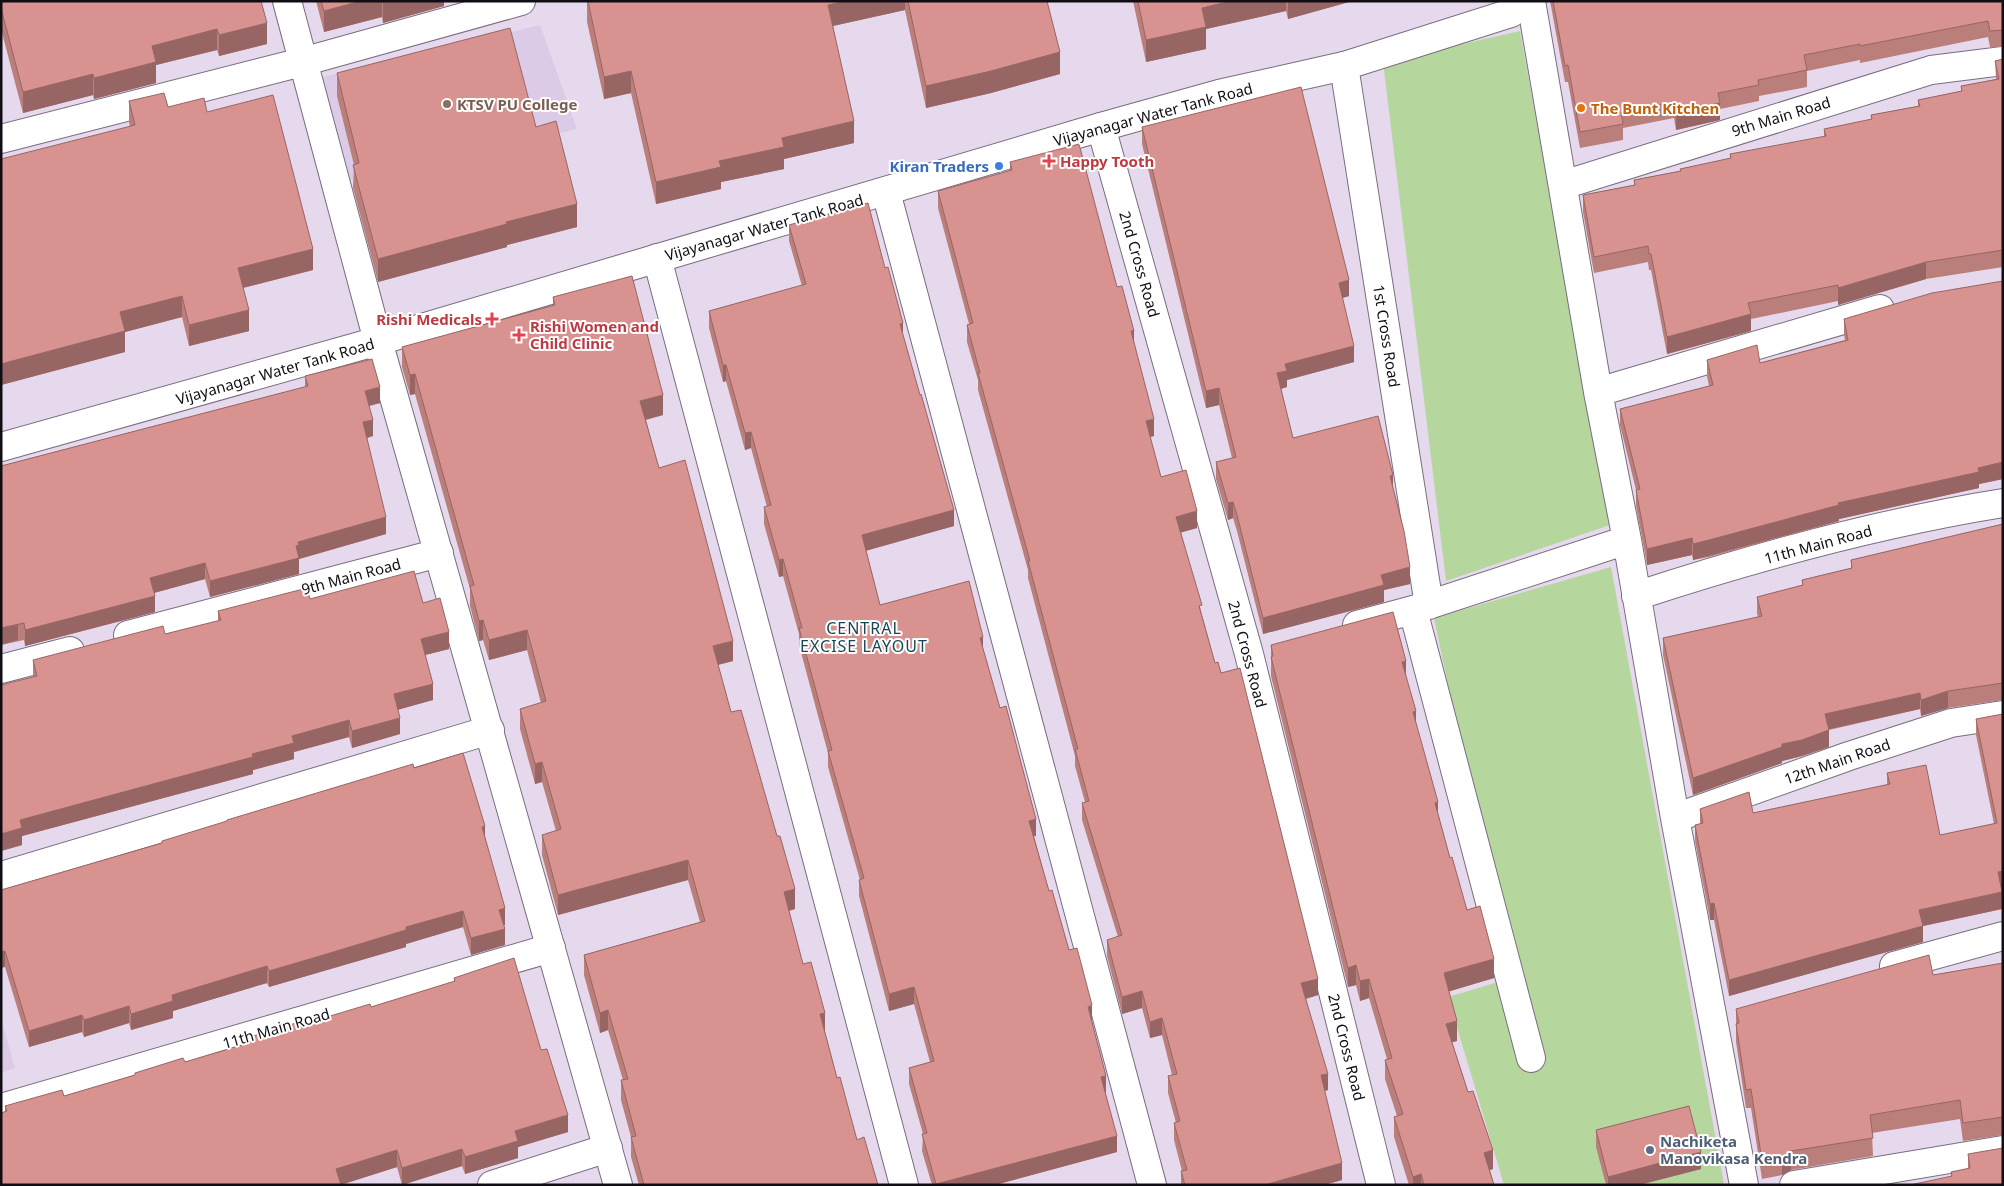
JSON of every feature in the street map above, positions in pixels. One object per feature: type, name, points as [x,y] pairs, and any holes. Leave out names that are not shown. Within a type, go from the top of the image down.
[{"type":"street","points":[[287,1],[378,341],[440,553],[618,1185]]},
{"type":"street","points":[[1,139],[302,62],[521,1]]},
{"type":"street","name":"Vijayanagar Water Tank Road","points":[[1,448],[378,341],[1101,127],[1219,94],[1344,66],[1511,13],[1523,1]]},
{"type":"street","points":[[1531,1],[1598,392],[1627,540],[1675,818],[1744,1185]]},
{"type":"street","name":"9th Main Road","points":[[1563,185],[1931,70],[2003,60]]},
{"type":"street","name":"1st Cross Road","points":[[1344,66],[1421,608],[1531,1058]]},
{"type":"street","name":"2nd Cross Road","points":[[1101,127],[1249,654],[1381,1185]]},
{"type":"street","points":[[886,192],[1152,1185]]},
{"type":"street","points":[[658,258],[904,1185]]},
{"type":"street","points":[[1598,392],[1901,302]]},
{"type":"street","name":"11th Main Road","points":[[1636,596],[1784,552],[1940,513],[2003,503]]},
{"type":"street","points":[[1330,632],[1421,608],[1627,540]]},
{"type":"street","name":"9th Main Road","points":[[1,669],[440,553]]},
{"type":"street","points":[[1249,654],[1276,647]]},
{"type":"street","name":"12th Main Road","points":[[1675,818],[1849,756],[1951,723],[2003,716]]},
{"type":"street","points":[[1,876],[490,730]]},
{"type":"street","points":[[1872,972],[2003,936]]},
{"type":"street","name":"11th Main Road","points":[[1,1108],[552,948]]},
{"type":"street","points":[[1712,1017],[1741,1009]]},
{"type":"street","points":[[492,1185],[608,1148]]},
{"type":"street","points":[[1794,1185],[2003,1150]]},
{"type":"shaded area","name":"KTSV PU College","points":[[540,25],[577,129],[344,182],[319,78]]},
{"type":"shaded area","points":[[1,1019],[15,1068],[1,1073]]},
{"type":"green space","points":[[1520,31],[1610,525],[1446,581],[1383,62]]},
{"type":"green space","points":[[1611,567],[1724,1185],[1504,1185],[1448,997],[1515,977],[1504,951],[1434,618]]},
{"type":"building","points":[[1,1],[261,1],[267,23],[219,35],[217,29],[152,46],[156,62],[94,78],[93,74],[23,92],[1,8]]},
{"type":"building","points":[[321,1],[361,1],[324,11]]},
{"type":"building","points":[[588,1],[847,1],[828,5],[854,121],[782,138],[784,147],[719,161],[721,167],[656,182],[631,71],[604,77]]},
{"type":"building","points":[[908,1],[1047,1],[1060,52],[926,86]]},
{"type":"building","points":[[1138,1],[1231,1],[1202,8],[1206,27],[1146,40]]},
{"type":"building","points":[[1553,1],[2003,1],[2003,30],[1990,31],[1988,21],[1804,55],[1807,70],[1758,80],[1759,85],[1718,93],[1720,103],[1676,113],[1674,102],[1621,112],[1623,124],[1580,132],[1568,65],[1565,66]]},
{"type":"building","points":[[510,28],[536,127],[556,121],[577,204],[506,222],[507,224],[378,259],[353,165],[359,163],[337,73]]},
{"type":"building","points":[[2003,59],[2003,250],[1926,262],[1838,288],[1838,285],[1748,303],[1751,314],[1667,337],[1648,246],[1594,257],[1583,195],[1635,185],[1634,180],[1681,171],[1680,169],[1731,158],[1730,154],[1826,136],[1824,129],[1872,119],[1871,115],[1920,106],[1918,100],[1962,91],[1961,86],[1999,79],[1995,61]]},
{"type":"building","points":[[1301,87],[1349,280],[1339,283],[1354,346],[1285,364],[1287,371],[1277,373],[1293,438],[1378,416],[1393,475],[1390,476],[1404,531],[1410,567],[1381,575],[1384,585],[1263,618],[1237,515],[1233,502],[1228,503],[1216,462],[1236,457],[1219,388],[1206,391],[1142,127]]},
{"type":"building","points":[[164,93],[168,107],[204,98],[207,112],[273,95],[313,249],[238,268],[249,310],[189,325],[182,296],[120,312],[125,331],[1,364],[1,159],[135,125],[129,101]]},
{"type":"building","points":[[1079,144],[1117,287],[1122,286],[1134,331],[1131,331],[1154,419],[1146,421],[1161,477],[1186,470],[1197,511],[1176,517],[1202,605],[1199,606],[1215,663],[1218,662],[1221,673],[1240,668],[1318,979],[1301,983],[1328,1074],[1321,1075],[1342,1163],[1268,1185],[1185,1185],[1181,1171],[1187,1170],[1174,1123],[1180,1121],[1168,1076],[1177,1074],[1162,1018],[1150,1022],[1142,991],[1122,997],[1107,940],[1122,935],[1082,803],[1089,801],[1075,749],[1078,749],[1028,561],[1030,561],[978,373],[980,373],[967,325],[973,323],[938,191],[1012,170],[1010,162]]},
{"type":"building","points":[[868,203],[885,268],[888,267],[903,323],[900,324],[954,510],[862,535],[880,605],[969,581],[983,637],[980,638],[1000,708],[1006,706],[1036,819],[1029,821],[1049,891],[1052,890],[1069,950],[1077,948],[1092,1005],[1088,1007],[1106,1076],[1101,1077],[1117,1136],[936,1184],[922,1134],[927,1133],[909,1068],[934,1061],[914,987],[889,994],[859,880],[864,878],[828,751],[832,750],[799,628],[802,628],[783,559],[779,560],[764,507],[771,505],[751,432],[745,433],[726,365],[723,365],[709,311],[806,284],[789,225]]},
{"type":"building","points":[[632,276],[663,395],[640,401],[659,468],[685,460],[733,641],[713,646],[731,712],[741,710],[777,836],[780,836],[795,889],[784,892],[803,964],[811,962],[825,1013],[820,1014],[837,1078],[840,1077],[857,1140],[864,1137],[878,1185],[644,1185],[631,1137],[636,1136],[621,1080],[628,1079],[608,1010],[600,1013],[584,955],[705,921],[688,860],[558,895],[542,835],[561,829],[542,762],[535,764],[520,709],[546,701],[527,630],[489,640],[483,620],[479,621],[470,586],[474,585],[415,374],[410,375],[402,347],[555,305],[553,297]]},
{"type":"building","points":[[2003,281],[2003,462],[1978,468],[1979,472],[1838,503],[1839,505],[1693,544],[1692,538],[1647,549],[1636,490],[1640,489],[1620,409],[1713,385],[1707,360],[1757,345],[1760,363],[1848,340],[1844,319],[1932,293]]},
{"type":"building","points":[[372,359],[380,387],[365,391],[373,420],[363,422],[386,517],[298,542],[299,545],[296,546],[299,558],[210,581],[205,563],[150,578],[155,596],[25,630],[24,623],[1,628],[1,466],[308,386],[305,376]]},
{"type":"building","points":[[2003,524],[2003,683],[1948,691],[1921,700],[1920,693],[1825,714],[1829,730],[1802,740],[1782,744],[1782,747],[1693,778],[1663,638],[1762,616],[1757,597],[1803,585],[1802,580],[1852,568],[1851,560]]},
{"type":"building","points":[[414,571],[423,603],[440,598],[449,632],[421,639],[433,684],[394,694],[400,718],[352,731],[349,720],[292,736],[294,743],[252,754],[253,757],[20,820],[22,828],[1,834],[1,685],[37,676],[33,660],[163,626],[165,634],[221,620],[218,611],[307,588],[310,599]]},
{"type":"building","points":[[1393,612],[1406,661],[1402,662],[1416,711],[1413,712],[1438,802],[1435,803],[1450,858],[1452,857],[1467,910],[1480,906],[1494,959],[1444,973],[1457,1021],[1446,1024],[1468,1092],[1473,1091],[1493,1150],[1484,1153],[1494,1185],[1424,1185],[1421,1174],[1413,1177],[1394,1117],[1403,1114],[1385,1060],[1392,1058],[1369,979],[1360,981],[1356,965],[1348,968],[1271,657],[1273,656],[1271,645]]},
{"type":"building","points":[[2003,714],[2003,871],[1998,872],[2002,892],[1919,910],[1923,926],[1729,980],[1714,903],[1710,904],[1695,825],[1703,823],[1700,809],[1749,792],[1753,813],[1890,784],[1887,773],[1926,765],[1940,835],[1997,823],[1976,719]]},
{"type":"building","points":[[463,753],[485,826],[482,827],[505,908],[499,910],[505,929],[471,938],[463,911],[406,927],[406,930],[269,971],[267,966],[172,995],[173,1001],[131,1014],[129,1006],[84,1020],[82,1015],[29,1031],[5,951],[1,952],[1,890],[162,843],[162,841],[227,820],[413,764],[414,768]]},
{"type":"building","points":[[1929,955],[1933,975],[2003,963],[2003,1117],[1963,1123],[1960,1100],[1870,1115],[1873,1138],[1791,1151],[1782,1157],[1762,1161],[1751,1089],[1746,1090],[1736,1024],[1739,1023],[1736,1009]]},
{"type":"building","points":[[514,958],[541,1050],[547,1049],[568,1115],[515,1131],[518,1141],[465,1157],[462,1149],[402,1168],[397,1150],[336,1169],[341,1185],[1,1185],[1,1113],[7,1111],[5,1106],[62,1090],[64,1096],[135,1075],[135,1073],[183,1058],[185,1062],[255,1041],[253,1036],[306,1020],[307,1023],[370,1004],[371,1007],[455,981],[454,978]]},
{"type":"building","points":[[1689,1106],[1701,1152],[1608,1177],[1596,1130]]},
{"type":"building","points":[[2003,1148],[2003,1185],[1910,1185],[1952,1176],[1951,1172],[1970,1168],[1968,1154]]},
{"type":"place","name":"KTSV PU College","points":[[447,104]]},
{"type":"place","name":"The Bunt Kitchen","points":[[1581,108]]},
{"type":"place","name":"Happy Tooth","points":[[1049,161]]},
{"type":"place","name":"Kiran Traders","points":[[999,166]]},
{"type":"place","name":"Rishi Medicals","points":[[492,319]]},
{"type":"place","name":"Rishi Women and Child Clinic","points":[[519,335]]},
{"type":"place","name":"Nachiketa Manovikasa Kendra","points":[[1650,1150]]},
{"type":"district","name":"CENTRAL EXCISE LAYOUT","points":[[864,637]]}]
